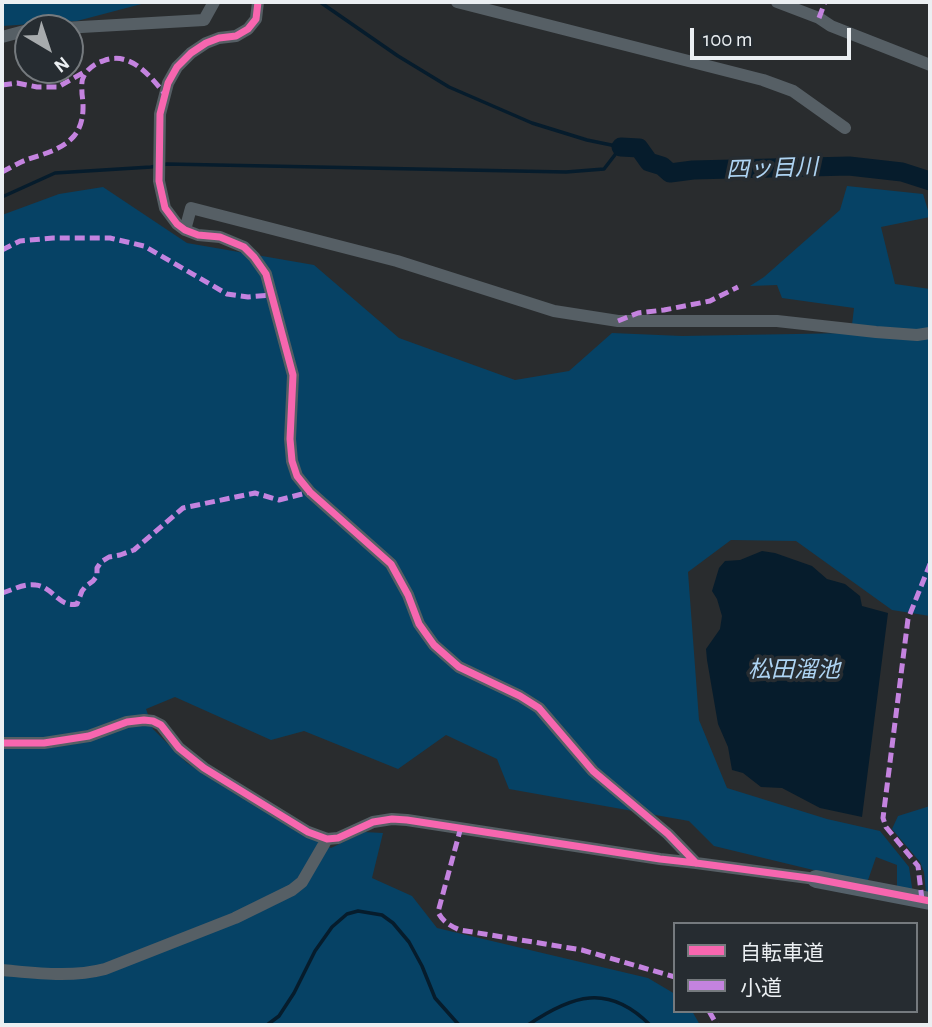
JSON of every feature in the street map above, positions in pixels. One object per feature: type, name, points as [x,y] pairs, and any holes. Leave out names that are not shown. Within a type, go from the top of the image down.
[{"type":"street","points":[[84,27],[204,20],[214,2]]},
{"type":"street","points":[[258,2],[256,19],[248,29],[236,36],[206,43],[191,53],[177,67],[168,83],[160,114],[159,181],[165,208],[177,224],[198,235],[220,237],[244,247],[266,274],[293,375],[290,439],[292,461],[297,476],[310,492],[391,564],[408,595],[419,624],[434,645],[459,667],[520,695],[539,708],[593,771],[667,834],[696,863]]},
{"type":"street","points":[[457,2],[763,80],[793,90],[845,128]]},
{"type":"street","points":[[777,2],[930,65]]},
{"type":"street","points":[[185,230],[191,208],[397,261],[554,311],[618,321],[777,321],[876,332],[917,335],[930,333]]},
{"type":"street","points":[[2,743],[44,743],[89,736],[127,722],[153,721],[161,725],[179,748],[204,768],[308,832],[327,839],[338,838],[373,822],[407,820],[660,859],[816,879],[930,901]]},
{"type":"street","points":[[2,970],[54,975],[87,974],[235,918],[277,898],[302,882],[327,839]]},
{"type":"shaded area","points":[[2,2],[149,2],[84,19],[84,14],[14,14],[14,25],[2,26]]},
{"type":"shaded area","points":[[847,186],[923,194],[930,217],[881,227],[895,284],[930,289],[930,616],[892,610],[796,541],[731,540],[688,572],[699,720],[727,788],[827,819],[880,831],[909,867],[913,894],[897,889],[897,865],[876,857],[867,883],[714,846],[689,821],[509,789],[497,759],[446,735],[398,769],[304,731],[271,740],[175,697],[146,709],[153,729],[187,763],[331,848],[364,832],[383,833],[372,878],[412,896],[437,928],[648,978],[673,993],[673,1013],[693,1013],[700,1025],[2,1025],[2,215],[59,194],[103,187],[187,243],[314,265],[399,338],[515,380],[569,371],[612,333],[682,336],[851,333],[854,308],[782,298],[777,285],[750,286],[764,277],[840,210]]},
{"type":"shaded area","points":[[930,806],[930,896],[926,893],[920,862],[892,829],[898,816]]},
{"type":"water","name":"松田溜池","points":[[762,551],[812,566],[827,579],[845,584],[860,596],[862,606],[888,613],[862,817],[820,808],[782,788],[761,787],[743,773],[732,770],[728,747],[718,724],[707,660],[706,649],[720,629],[722,616],[712,591],[719,568],[725,561],[740,560]]},
{"type":"waterway","points":[[2,197],[55,173],[167,164],[566,172],[604,169],[621,147],[532,123],[449,87],[398,56],[320,2]]},
{"type":"waterway","name":"四ッ目川","points":[[621,147],[639,148],[649,162],[662,166],[670,173],[849,166],[902,172],[930,181]]},
{"type":"waterway","points":[[267,1025],[279,1016],[315,951],[332,927],[347,914],[358,911],[382,915],[393,923],[409,942],[435,998],[459,1025]]},
{"type":"waterway","points":[[528,1025],[560,1006],[590,998],[619,1003],[650,1025]]},
{"type":"marked path","points":[[819,18],[825,2]]},
{"type":"marked path","points":[[2,172],[58,148],[74,136],[82,116],[82,80],[97,63],[113,59],[131,62],[146,73],[165,94]]},
{"type":"marked path","points":[[2,85],[17,83],[58,87],[86,71]]},
{"type":"marked path","points":[[2,250],[20,241],[110,238],[144,246],[227,294],[248,297],[272,295]]},
{"type":"marked path","points":[[618,321],[638,313],[710,301],[738,287]]},
{"type":"marked path","points":[[2,593],[36,585],[47,589],[65,603],[77,604],[82,591],[97,576],[97,568],[101,562],[134,550],[183,508],[255,493],[279,500],[310,492]]},
{"type":"marked path","points":[[922,900],[918,866],[886,827],[883,818],[908,619],[930,564]]},
{"type":"marked path","points":[[461,827],[438,912],[447,923],[460,930],[582,950],[673,976]]},
{"type":"marked path","points":[[710,1013],[717,1025]]},
{"type":"cycle path","points":[[258,2],[256,19],[248,29],[236,36],[206,43],[191,53],[177,67],[168,83],[160,114],[159,181],[165,208],[177,224],[198,235],[220,237],[244,247],[266,274],[293,375],[290,439],[292,461],[297,476],[310,492],[391,564],[408,595],[419,624],[434,645],[459,667],[539,708],[593,771],[668,834],[696,863]]},
{"type":"cycle path","points":[[2,743],[44,743],[89,736],[127,722],[153,721],[161,725],[179,748],[204,768],[308,832],[327,839],[338,838],[373,822],[407,820],[660,859],[816,879],[930,901]]}]
